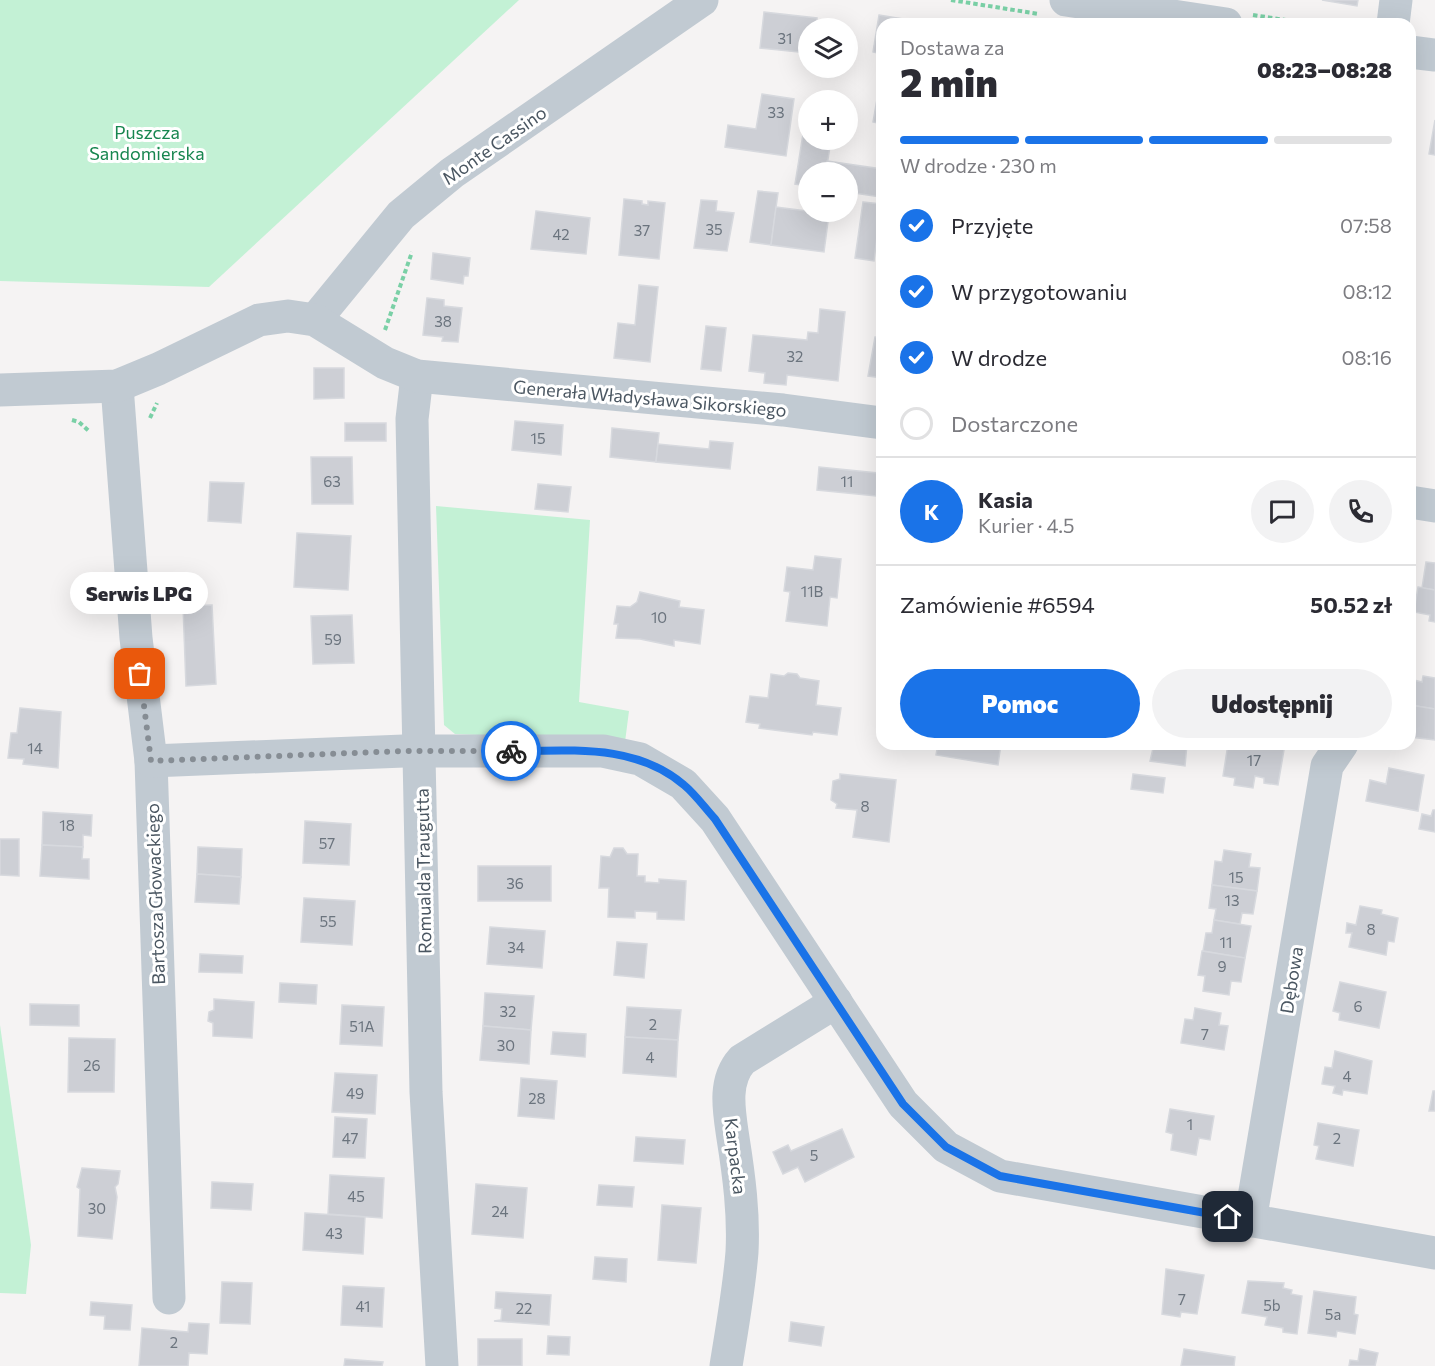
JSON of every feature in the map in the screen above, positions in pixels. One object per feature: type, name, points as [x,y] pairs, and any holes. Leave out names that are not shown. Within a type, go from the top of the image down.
[{"type":"street","name":"Monte Cassino","points":[[315,320],[401,215],[452,173],[702,0]]},
{"type":"street","points":[[1394,18],[1396,0]]},
{"type":"street","points":[[1053,7],[1111,3],[1193,18]]},
{"type":"street","points":[[1416,53],[1435,56]]},
{"type":"street","points":[[0,390],[117,386],[259,320],[288,316],[315,320]]},
{"type":"street","name":"Generała Władysława Sikorskiego","points":[[315,320],[385,363],[417,376],[783,410],[876,422]]},
{"type":"street","name":"Romualda Traugutta","points":[[417,376],[412,419],[426,1092],[442,1366]]},
{"type":"street","name":"Bartosza Głowackiego","points":[[117,386],[135,627],[151,761],[169,1298]]},
{"type":"street","points":[[1416,503],[1435,506]]},
{"type":"street","name":"Dębowa","points":[[1250,1221],[1327,765],[1338,750]]},
{"type":"street","points":[[151,761],[420,751],[603,751],[640,759],[683,784],[715,819],[903,1104],[946,1147],[1000,1176],[1435,1253]]},
{"type":"street","name":"Karpacka","points":[[726,1366],[742,1251],[742,1209],[729,1115],[729,1083],[733,1070],[742,1060],[836,1002]]},
{"type":"path","points":[[951,0],[1053,7]]},
{"type":"path","points":[[67,420],[79,422],[106,443],[122,441],[139,437],[146,431],[154,407],[160,401]]},
{"type":"green space","name":"Puszcza Sandomierska","points":[[0,0],[519,0],[209,287],[0,281]]},
{"type":"green space","points":[[436,506],[590,520],[579,702],[629,711],[625,742],[455,734],[444,725]]},
{"type":"green space","points":[[0,1025],[31,1245],[26,1294],[0,1293]]},
{"type":"building","points":[[1322,0],[1358,0],[1357,6]]},
{"type":"building","points":[[764,12],[817,18],[798,18],[798,52],[760,48]]},
{"type":"building","points":[[879,15],[897,18],[879,18]]},
{"type":"building","points":[[876,34],[876,53],[873,52]]},
{"type":"building","points":[[762,94],[794,99],[786,156],[725,147],[728,125],[756,129]]},
{"type":"building","points":[[876,105],[876,123],[873,122]]},
{"type":"building","points":[[1435,120],[1435,155],[1429,154]]},
{"type":"building","points":[[800,150],[829,150],[828,162],[799,162]]},
{"type":"building","points":[[798,165],[798,184],[795,184]]},
{"type":"building","points":[[858,166],[876,168],[876,196],[858,194]]},
{"type":"building","points":[[758,191],[778,193],[771,245],[750,242]]},
{"type":"building","points":[[624,199],[642,201],[642,204],[648,205],[648,201],[665,203],[659,259],[619,255]]},
{"type":"building","points":[[701,200],[717,201],[716,211],[734,213],[727,251],[694,248]]},
{"type":"building","points":[[863,202],[876,203],[874,261],[855,258]]},
{"type":"building","points":[[776,207],[798,210],[798,222],[828,222],[824,252],[771,245]]},
{"type":"building","points":[[536,211],[590,218],[586,254],[531,249]]},
{"type":"building","points":[[433,253],[470,258],[468,276],[464,276],[463,284],[431,279]]},
{"type":"building","points":[[639,285],[658,287],[650,362],[614,358],[618,323],[635,325]]},
{"type":"building","points":[[427,298],[444,300],[444,306],[462,308],[458,342],[442,341],[443,337],[423,335]]},
{"type":"building","points":[[820,309],[845,312],[838,381],[787,375],[786,385],[764,383],[765,373],[749,371],[753,335],[807,340],[808,332],[818,333]]},
{"type":"building","points":[[706,326],[726,328],[721,371],[701,369]]},
{"type":"building","points":[[875,337],[876,337],[876,377],[868,376]]},
{"type":"building","points":[[314,368],[344,368],[344,398],[314,399]]},
{"type":"building","points":[[515,421],[563,425],[561,455],[512,450]]},
{"type":"building","points":[[345,423],[386,423],[386,441],[345,441]]},
{"type":"building","points":[[612,428],[659,433],[656,462],[610,457]]},
{"type":"building","points":[[710,441],[733,443],[730,469],[656,462],[658,444],[709,449]]},
{"type":"building","points":[[311,457],[352,457],[353,504],[312,504]]},
{"type":"building","points":[[819,467],[876,473],[876,496],[817,490]]},
{"type":"building","points":[[210,482],[244,483],[241,523],[208,521]]},
{"type":"building","points":[[538,484],[571,487],[568,512],[535,509]]},
{"type":"building","points":[[297,533],[351,536],[348,590],[294,587]]},
{"type":"building","points":[[815,556],[841,559],[837,598],[830,597],[827,626],[786,621],[790,592],[784,591],[787,567],[813,570]]},
{"type":"building","points":[[1426,562],[1435,563],[1435,590],[1422,588]]},
{"type":"building","points":[[1418,587],[1435,590],[1435,622],[1429,621],[1430,615],[1416,612]]},
{"type":"building","points":[[640,592],[680,601],[679,607],[704,610],[700,644],[674,640],[674,646],[640,639],[616,638],[618,624],[614,624],[617,606],[630,607],[637,602]]},
{"type":"building","points":[[212,605],[216,684],[186,686],[183,606]]},
{"type":"building","points":[[352,615],[354,663],[313,664],[311,616]]},
{"type":"building","points":[[788,673],[797,674],[800,678],[819,681],[816,705],[841,708],[837,735],[813,732],[812,735],[759,728],[760,724],[746,722],[750,696],[768,698],[771,674],[784,676]]},
{"type":"building","points":[[1423,676],[1435,678],[1435,709],[1416,706],[1416,680],[1422,682]]},
{"type":"building","points":[[1416,706],[1435,709],[1435,740],[1416,738]]},
{"type":"building","points":[[20,708],[61,712],[58,768],[23,764],[24,759],[8,758],[11,733],[17,733]]},
{"type":"building","points":[[937,750],[1000,750],[998,765],[936,755]]},
{"type":"building","points":[[1153,750],[1186,750],[1185,766],[1150,761]]},
{"type":"building","points":[[1227,750],[1284,750],[1278,785],[1264,783],[1264,778],[1255,776],[1253,788],[1234,785],[1235,778],[1223,776]]},
{"type":"building","points":[[1389,768],[1424,775],[1418,811],[1366,801],[1370,780],[1386,784]]},
{"type":"building","points":[[840,774],[896,780],[889,842],[853,837],[857,810],[836,808],[837,804],[831,800],[833,781],[840,779]]},
{"type":"building","points":[[1133,774],[1165,778],[1163,793],[1131,789]]},
{"type":"building","points":[[1435,810],[1435,832],[1419,829],[1422,814],[1431,816]]},
{"type":"building","points":[[43,812],[92,815],[91,836],[83,835],[83,847],[42,845]]},
{"type":"building","points":[[305,821],[351,824],[349,865],[303,863]]},
{"type":"building","points":[[0,839],[19,839],[19,876],[0,875]]},
{"type":"building","points":[[42,845],[83,847],[82,859],[89,859],[89,879],[40,876]]},
{"type":"building","points":[[198,847],[242,849],[241,877],[197,874]]},
{"type":"building","points":[[614,848],[623,848],[627,854],[638,854],[637,876],[645,876],[645,882],[659,883],[659,879],[686,881],[684,920],[657,919],[657,912],[635,911],[635,918],[608,917],[609,888],[599,888],[601,856],[610,857]]},
{"type":"building","points":[[1224,850],[1251,854],[1249,867],[1260,868],[1257,891],[1212,885],[1215,861],[1222,862]]},
{"type":"building","points":[[478,866],[551,866],[551,901],[478,901]]},
{"type":"building","points":[[197,874],[241,877],[239,904],[195,902]]},
{"type":"building","points":[[1212,885],[1257,891],[1253,914],[1242,913],[1240,924],[1214,920],[1216,909],[1209,908]]},
{"type":"building","points":[[304,898],[355,901],[352,945],[301,942]]},
{"type":"building","points":[[1360,906],[1382,910],[1381,914],[1398,918],[1394,942],[1388,941],[1386,955],[1349,947],[1352,933],[1346,933],[1347,923],[1356,925]]},
{"type":"building","points":[[1214,920],[1251,926],[1245,958],[1203,951],[1206,933],[1212,933]]},
{"type":"building","points":[[490,927],[545,931],[542,968],[487,964]]},
{"type":"building","points":[[617,942],[647,944],[644,978],[614,975]]},
{"type":"building","points":[[1202,951],[1245,958],[1241,982],[1231,981],[1229,995],[1203,991],[1205,976],[1198,975]]},
{"type":"building","points":[[200,954],[243,956],[242,973],[199,972]]},
{"type":"building","points":[[1340,982],[1386,992],[1379,1028],[1339,1020],[1340,1013],[1333,1011]]},
{"type":"building","points":[[280,983],[317,985],[316,1004],[279,1002]]},
{"type":"building","points":[[485,993],[534,996],[531,1030],[483,1026]]},
{"type":"building","points":[[214,999],[254,1002],[252,1038],[213,1036],[213,1023],[208,1021],[209,1012],[214,1010]]},
{"type":"building","points":[[30,1004],[79,1005],[79,1026],[30,1025]]},
{"type":"building","points":[[342,1005],[384,1007],[382,1046],[340,1044]]},
{"type":"building","points":[[627,1007],[681,1010],[678,1040],[625,1037]]},
{"type":"building","points":[[1195,1008],[1221,1013],[1219,1025],[1228,1026],[1224,1050],[1181,1043],[1185,1019],[1193,1020]]},
{"type":"building","points":[[483,1026],[531,1030],[529,1064],[480,1060]]},
{"type":"building","points":[[553,1032],[586,1034],[585,1057],[551,1054]]},
{"type":"building","points":[[625,1037],[678,1040],[676,1077],[623,1073]]},
{"type":"building","points":[[69,1038],[115,1039],[114,1092],[68,1092]]},
{"type":"building","points":[[1335,1051],[1372,1061],[1367,1094],[1343,1090],[1342,1095],[1333,1093],[1335,1086],[1322,1084],[1325,1067],[1332,1068]]},
{"type":"building","points":[[335,1073],[377,1075],[375,1114],[332,1112]]},
{"type":"building","points":[[521,1078],[557,1081],[554,1119],[518,1116]]},
{"type":"building","points":[[1433,1091],[1435,1091],[1435,1111],[1429,1111]]},
{"type":"building","points":[[1170,1109],[1214,1116],[1210,1140],[1199,1138],[1196,1155],[1171,1150],[1173,1134],[1166,1132]]},
{"type":"building","points":[[335,1117],[367,1119],[365,1158],[333,1157]]},
{"type":"building","points":[[1318,1123],[1359,1130],[1353,1166],[1316,1159],[1319,1146],[1314,1145]]},
{"type":"building","points":[[842,1129],[854,1157],[805,1182],[798,1167],[783,1174],[773,1152],[788,1145],[791,1151]]},
{"type":"building","points":[[636,1137],[685,1140],[683,1164],[634,1161]]},
{"type":"building","points":[[82,1168],[120,1171],[118,1184],[115,1187],[117,1197],[112,1239],[78,1236],[80,1189],[77,1187]]},
{"type":"building","points":[[330,1175],[384,1178],[382,1218],[328,1214]]},
{"type":"building","points":[[212,1182],[253,1184],[251,1210],[211,1208]]},
{"type":"building","points":[[476,1184],[527,1188],[523,1238],[472,1234]]},
{"type":"building","points":[[599,1185],[634,1187],[632,1207],[597,1205]]},
{"type":"building","points":[[662,1205],[701,1208],[696,1263],[658,1260]]},
{"type":"building","points":[[305,1213],[365,1217],[363,1254],[303,1250]]},
{"type":"building","points":[[595,1257],[627,1259],[626,1282],[593,1279]]},
{"type":"building","points":[[1166,1269],[1204,1275],[1197,1314],[1181,1312],[1180,1317],[1162,1314]]},
{"type":"building","points":[[1248,1281],[1284,1283],[1283,1288],[1292,1290],[1291,1294],[1302,1296],[1297,1334],[1283,1332],[1283,1328],[1265,1325],[1267,1317],[1242,1313]]},
{"type":"building","points":[[222,1282],[252,1283],[250,1324],[220,1323]]},
{"type":"building","points":[[343,1286],[384,1288],[382,1327],[341,1325]]},
{"type":"building","points":[[1314,1291],[1356,1297],[1354,1314],[1358,1315],[1355,1334],[1337,1331],[1336,1337],[1308,1333]]},
{"type":"building","points":[[496,1292],[551,1295],[549,1325],[494,1321],[501,1320],[502,1309],[495,1308]]},
{"type":"building","points":[[91,1302],[132,1305],[130,1330],[104,1329],[105,1316],[90,1315]]},
{"type":"building","points":[[791,1322],[824,1327],[821,1346],[789,1341]]},
{"type":"building","points":[[189,1323],[209,1324],[207,1354],[189,1353],[188,1366],[139,1366],[142,1328],[188,1332]]},
{"type":"building","points":[[548,1336],[570,1337],[569,1355],[547,1354]]},
{"type":"building","points":[[478,1339],[522,1339],[522,1366],[478,1366]]},
{"type":"building","points":[[1184,1349],[1235,1357],[1234,1366],[1181,1366]]},
{"type":"building","points":[[1360,1349],[1378,1353],[1375,1366],[1349,1366],[1350,1360],[1358,1361]]},
{"type":"building","points":[[345,1359],[383,1362],[382,1366],[344,1366]]},
{"type":"way so far","points":[[140,674],[151,761],[404,751],[511,751]]},
{"type":"place","name":"Serwis LPG","points":[[140,674]]},
{"type":"route","points":[[511,751],[603,751],[640,759],[683,784],[715,819],[903,1104],[946,1147],[1000,1176],[1101,1196],[1228,1217]]}]
